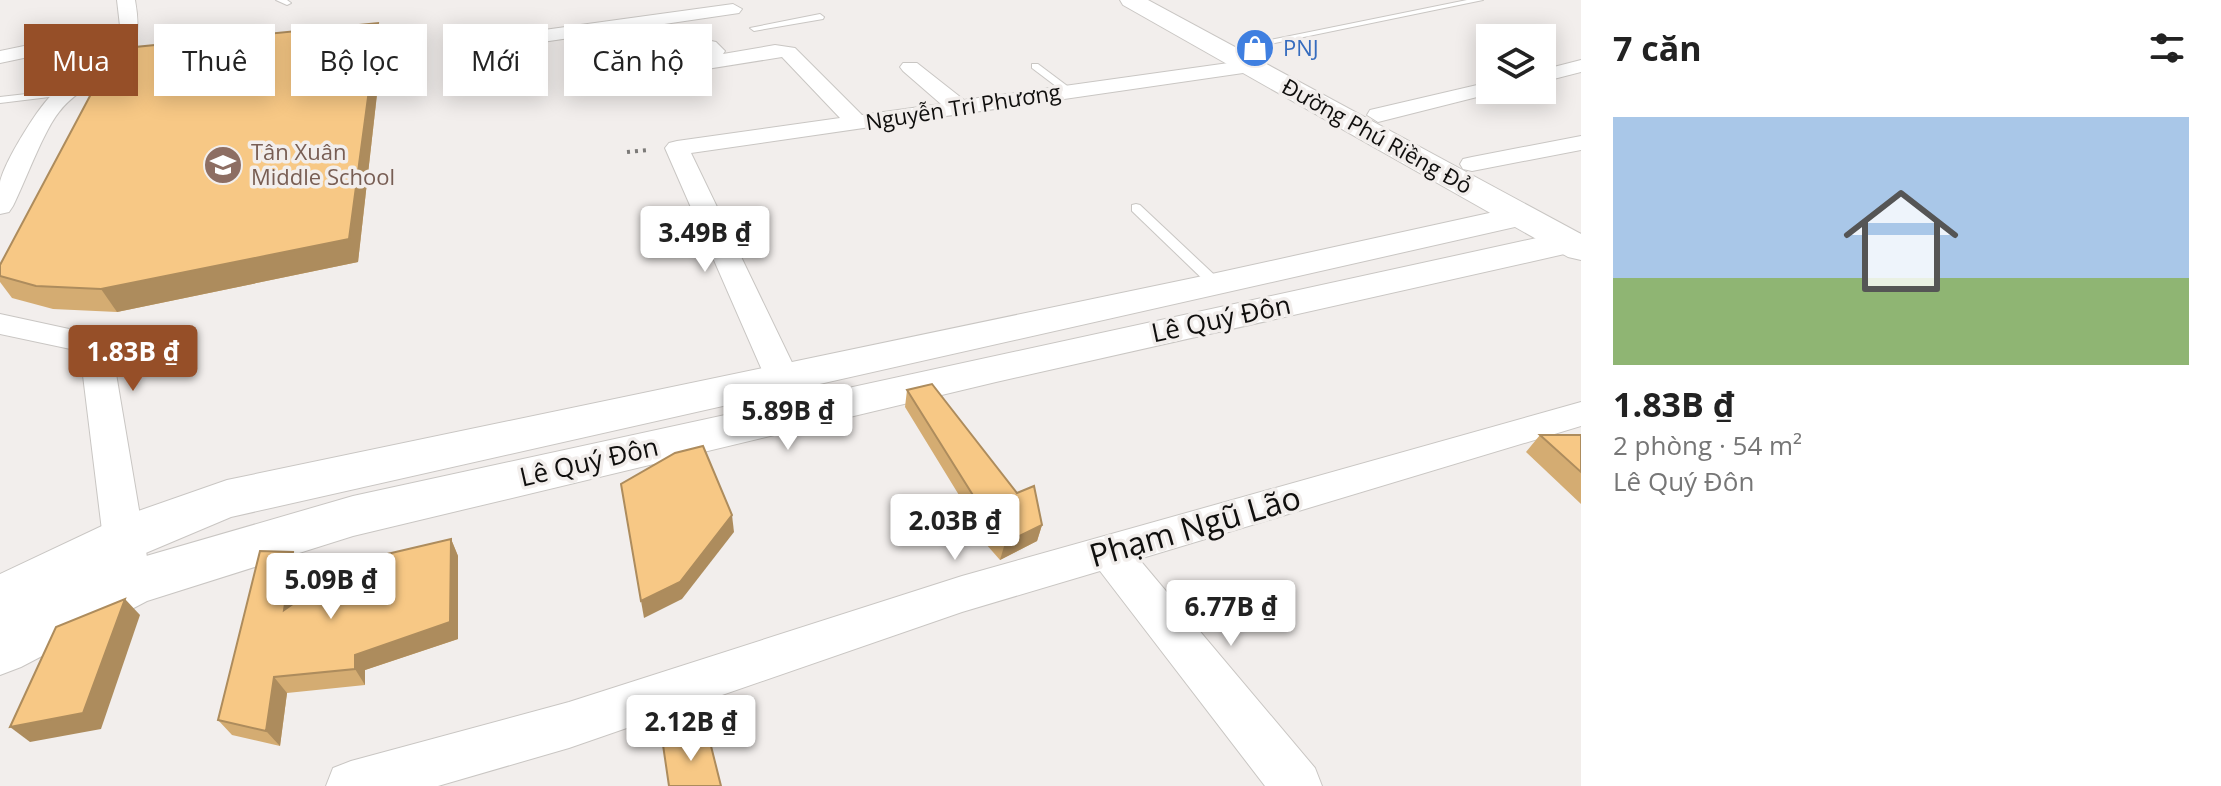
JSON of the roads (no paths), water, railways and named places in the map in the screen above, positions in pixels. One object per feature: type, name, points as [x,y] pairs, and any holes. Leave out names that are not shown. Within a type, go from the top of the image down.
[{"type":"main road","name":"Đường Phú Riềng Đỏ","points":[[1131,0],[1378,115],[1472,164],[1564,230]]},
{"type":"main road","name":"Đường Phú Riềng Đỏ","points":[[1159,0],[1248,56],[1564,230]]},
{"type":"main road","name":"Lê Quý Đôn","points":[[0,601],[123,538],[227,499],[442,449],[1218,286],[1564,230]]},
{"type":"main road","name":"Lê Quý Đôn","points":[[0,649],[131,583],[353,516],[981,371],[1564,230]]},
{"type":"street","points":[[126,0],[129,24]]},
{"type":"street","points":[[548,35],[728,5],[775,51]]},
{"type":"street","points":[[712,51],[723,60]]},
{"type":"street","points":[[712,62],[775,51],[788,52],[857,123]]},
{"type":"street","points":[[0,57],[24,52]]},
{"type":"street","name":"Nguyễn Tri Phương","points":[[782,377],[677,148],[1069,91],[1248,56]]},
{"type":"street","points":[[1556,72],[1581,66]]},
{"type":"street","points":[[910,67],[960,108]]},
{"type":"street","points":[[1378,115],[1476,91]]},
{"type":"street","points":[[0,206],[49,109],[65,96]]},
{"type":"street","points":[[1472,164],[1581,143]]},
{"type":"street","points":[[0,324],[95,344],[131,583]]},
{"type":"street","name":"Phạm Ngũ Lão","points":[[351,786],[569,725],[962,594],[1581,414]]},
{"type":"street","points":[[1110,553],[1297,786]]},
{"type":"lane","points":[[1248,56],[1479,0]]},
{"type":"lane","points":[[754,28],[820,17]]},
{"type":"lane","points":[[1035,66],[1069,91]]},
{"type":"lane","points":[[0,100],[35,96]]},
{"type":"lane","points":[[1136,208],[1218,286]]},
{"type":"place","name":"PNJ","points":[[1255,48]]},
{"type":"place","name":"Tân Xuân Middle School","points":[[223,165]]}]
